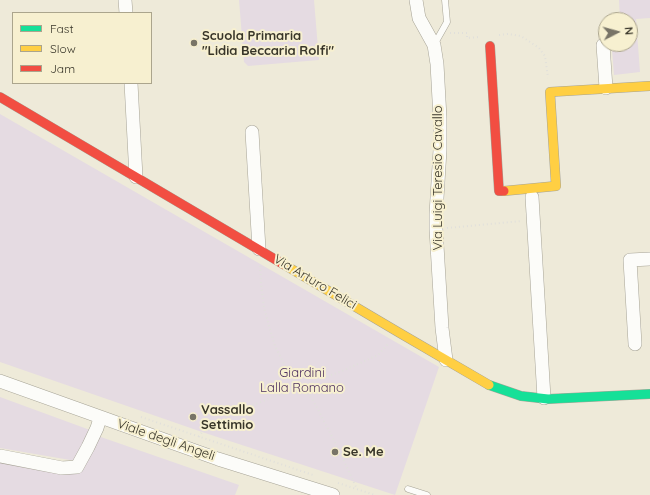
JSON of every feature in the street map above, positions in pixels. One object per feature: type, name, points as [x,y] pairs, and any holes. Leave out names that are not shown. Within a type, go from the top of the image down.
[{"type":"street","points":[[125,0],[126,12]]},
{"type":"street","name":"Via Luigi Teresio Cavallo","points":[[416,0],[419,18],[437,39],[440,150],[436,229],[442,328],[446,360]]},
{"type":"street","points":[[490,46],[499,191],[556,186],[550,92],[650,86]]},
{"type":"street","points":[[603,52],[606,88]]},
{"type":"street","points":[[131,84],[136,177]]},
{"type":"street","name":"Via Arturo Felici","points":[[0,97],[491,386],[521,396],[544,398],[650,394]]},
{"type":"street","points":[[252,132],[259,249]]},
{"type":"street","points":[[532,197],[544,398]]},
{"type":"street","points":[[635,344],[630,260],[650,259]]},
{"type":"street","name":"Viale degli Angeli","points":[[0,382],[218,459],[333,495]]},
{"type":"street","points":[[0,456],[62,468],[77,467],[97,428],[100,418]]},
{"type":"lane","points":[[437,39],[446,22],[445,0]]},
{"type":"lane","points":[[408,488],[427,495]]},
{"type":"path","points":[[437,39],[467,33],[467,38],[481,37]]},
{"type":"path","points":[[495,36],[508,34],[521,36],[539,48],[545,56],[550,92]]},
{"type":"path","points":[[436,229],[533,220]]},
{"type":"path","points":[[259,249],[264,307],[275,346],[291,377],[313,400],[358,489]]},
{"type":"path","points":[[199,437],[202,432],[214,428],[232,413],[342,371],[378,354],[398,332]]},
{"type":"path","points":[[140,417],[320,477]]},
{"type":"path","points":[[335,482],[375,495]]},
{"type":"green space","points":[[239,0],[314,0],[319,60],[248,66],[244,62]]},
{"type":"green space","points":[[619,0],[650,0],[650,18],[638,19],[638,12],[620,12]]},
{"type":"green space","points":[[638,46],[640,72],[614,75],[612,52],[638,52]]},
{"type":"green space","name":"Giardini Lalla Romano","points":[[0,114],[439,367],[395,495],[202,432],[0,362]]},
{"type":"green space","points":[[0,397],[90,430],[76,461],[0,448]]},
{"type":"green space","points":[[98,436],[239,485],[235,495],[0,495],[0,459],[58,472],[83,470]]},
{"type":"traffic: fast","points":[[489,385],[521,396],[548,399],[650,394]]},
{"type":"traffic: slow","points":[[504,191],[556,186],[550,92],[650,86]]},
{"type":"traffic: slow","points":[[283,264],[489,385]]},
{"type":"traffic: jam","points":[[490,46],[499,191],[504,191]]},
{"type":"traffic: jam","points":[[0,97],[283,264]]},
{"type":"place","name":"Scuola Primaria \"Lidia Beccaria Rolfi\"","points":[[194,43]]},
{"type":"place","name":"Vassallo Settimio","points":[[193,417]]},
{"type":"place","name":"Se. Me","points":[[335,452]]}]
